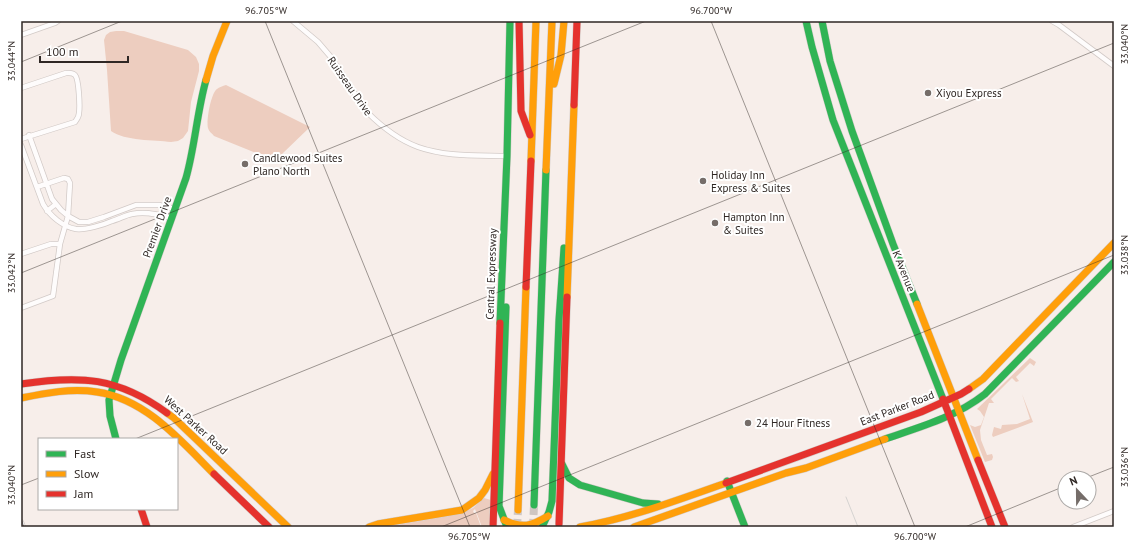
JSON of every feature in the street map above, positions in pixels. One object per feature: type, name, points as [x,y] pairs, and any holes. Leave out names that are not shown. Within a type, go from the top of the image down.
[{"type":"main road","name":"Premier Drive","points":[[116,438],[110,416],[111,394],[121,360],[172,218],[191,160],[200,101],[213,56],[227,21]]},
{"type":"main road","name":"Central Expressway","points":[[493,527],[507,156],[510,21]]},
{"type":"main road","points":[[520,21],[521,111],[531,139]]},
{"type":"main road","points":[[518,510],[536,21]]},
{"type":"main road","points":[[534,505],[552,21]]},
{"type":"main road","points":[[550,98],[561,54],[564,21]]},
{"type":"main road","points":[[559,524],[560,458],[576,21]]},
{"type":"main road","name":"K Avenue","points":[[806,21],[824,92],[838,136],[913,322],[992,527]]},
{"type":"main road","name":"K Avenue","points":[[822,21],[830,61],[852,131],[893,244],[1005,527]]},
{"type":"main road","points":[[838,136],[852,131]]},
{"type":"main road","points":[[542,527],[548,516],[552,502],[560,304],[569,179],[571,176]]},
{"type":"main road","name":"East Parker Road","points":[[580,527],[601,524],[667,504],[953,398],[983,379],[1114,243]]},
{"type":"main road","points":[[883,248],[893,244]]},
{"type":"main road","points":[[503,260],[506,265],[506,305],[499,506],[507,527]]},
{"type":"main road","points":[[634,527],[642,526],[786,473],[806,468],[949,416],[978,400],[1114,262]]},
{"type":"main road","points":[[1074,284],[1083,293]]},
{"type":"main road","points":[[1020,340],[1029,349]]},
{"type":"main road","name":"West Parker Road","points":[[21,384],[38,381],[78,378],[114,384],[133,391],[158,406],[174,418],[288,527]]},
{"type":"main road","points":[[38,381],[41,394]]},
{"type":"main road","name":"West Parker Road","points":[[21,398],[41,394],[84,390],[111,394],[122,398],[147,412],[168,428],[266,525]]},
{"type":"main road","points":[[802,455],[806,468]]},
{"type":"main road","points":[[560,458],[569,478],[580,485],[649,504],[667,504]]},
{"type":"main road","points":[[211,471],[217,459]]},
{"type":"main road","points":[[211,471],[223,464]]},
{"type":"main road","points":[[369,527],[378,524],[462,510],[479,498],[494,472]]},
{"type":"main road","points":[[727,481],[745,527]]},
{"type":"main road","points":[[141,510],[147,527]]},
{"type":"main road","points":[[266,525],[272,513]]},
{"type":"main road","points":[[503,519],[513,525],[522,526],[535,523],[548,516]]},
{"type":"street","points":[[21,35],[58,21]]},
{"type":"street","name":"Ruisseau Drive","points":[[293,21],[309,34],[330,56],[367,112],[374,120],[401,140],[419,147],[447,154],[507,156]]},
{"type":"street","points":[[1052,21],[1114,66]]},
{"type":"street","points":[[21,88],[69,73],[75,75],[78,81],[79,113],[78,119],[74,122],[21,139]]},
{"type":"street","points":[[28,136],[52,199],[68,216],[79,222],[88,222],[136,205],[159,205],[174,209]]},
{"type":"street","points":[[21,145],[47,211],[66,226],[77,229],[99,226],[131,214],[147,212],[172,218]]},
{"type":"street","points":[[27,160],[36,156]]},
{"type":"street","points":[[21,308],[53,296],[60,244],[68,216],[70,183],[68,179],[64,178],[37,187]]},
{"type":"street","points":[[47,211],[56,204]]},
{"type":"street","points":[[112,214],[114,220]]},
{"type":"street","points":[[21,254],[51,244],[60,244]]},
{"type":"street","points":[[1072,527],[1114,511]]},
{"type":"street","points":[[21,522],[23,527]]},
{"type":"shaded area","points":[[124,31],[188,50],[196,57],[199,64],[199,71],[191,102],[188,131],[183,138],[178,141],[171,142],[124,137],[111,131],[104,40],[106,35],[110,32]]},
{"type":"shaded area","points":[[226,85],[310,127],[282,154],[275,158],[266,157],[214,136],[208,128],[210,107],[217,89]]},
{"type":"shaded area","points":[[1030,358],[1036,362],[1034,366],[1030,363],[1016,377],[1019,381],[1016,382],[1012,378],[991,399],[994,403],[989,403],[980,430],[981,440],[987,455],[992,454],[993,457],[992,460],[985,462],[970,425],[975,427],[981,425],[984,417],[977,409]]},
{"type":"shaded area","points":[[1022,394],[1033,422],[993,437],[994,427],[1001,429],[1002,425],[1017,424],[1030,419]]},
{"type":"shaded area","points":[[484,498],[491,500],[490,527],[482,527],[475,509],[473,511],[476,513],[481,527],[385,527],[460,514],[473,508]]},
{"type":"tunnel","points":[[533,527],[534,505]]},
{"type":"tunnel","points":[[517,527],[518,510]]},
{"type":"tram line","points":[[846,497],[858,527]]},
{"type":"traffic: fast","points":[[500,323],[507,156],[510,21]]},
{"type":"traffic: fast","points":[[806,21],[833,120],[943,399]]},
{"type":"traffic: fast","points":[[822,21],[830,61],[852,131],[893,244],[917,304]]},
{"type":"traffic: fast","points":[[116,438],[110,416],[109,400],[121,360],[186,178],[206,80]]},
{"type":"traffic: fast","points":[[534,505],[546,170]]},
{"type":"traffic: fast","points":[[542,527],[552,501],[559,320],[564,248]]},
{"type":"traffic: fast","points":[[885,439],[924,426],[950,415],[974,402],[985,394],[1114,262]]},
{"type":"traffic: fast","points":[[506,307],[499,506],[507,527]]},
{"type":"traffic: fast","points":[[562,464],[569,478],[580,485],[643,503],[658,504]]},
{"type":"traffic: fast","points":[[727,481],[745,527]]},
{"type":"traffic: slow","points":[[206,80],[213,56],[227,21]]},
{"type":"traffic: slow","points":[[531,161],[536,21]]},
{"type":"traffic: slow","points":[[546,170],[552,21]]},
{"type":"traffic: slow","points":[[554,84],[561,55],[564,21]]},
{"type":"traffic: slow","points":[[567,297],[574,105]]},
{"type":"traffic: slow","points":[[969,389],[983,379],[1114,243]]},
{"type":"traffic: slow","points":[[518,510],[526,287]]},
{"type":"traffic: slow","points":[[917,304],[978,460]]},
{"type":"traffic: slow","points":[[21,398],[68,391],[97,392],[115,396],[147,412],[162,423],[214,474]]},
{"type":"traffic: slow","points":[[167,413],[288,527]]},
{"type":"traffic: slow","points":[[634,527],[786,473],[806,468],[885,439]]},
{"type":"traffic: slow","points":[[369,527],[378,524],[462,510],[479,498],[493,474]]},
{"type":"traffic: slow","points":[[580,527],[636,514],[726,483]]},
{"type":"traffic: slow","points":[[504,520],[516,525],[527,525],[548,516]]},
{"type":"traffic: jam","points":[[519,21],[521,111],[530,135]]},
{"type":"traffic: jam","points":[[574,105],[577,21]]},
{"type":"traffic: jam","points":[[526,287],[531,161]]},
{"type":"traffic: jam","points":[[559,524],[567,297]]},
{"type":"traffic: jam","points":[[493,527],[500,323]]},
{"type":"traffic: jam","points":[[21,384],[62,380],[98,382],[132,392],[167,413]]},
{"type":"traffic: jam","points":[[726,483],[921,412],[969,389]]},
{"type":"traffic: jam","points":[[943,399],[992,527]]},
{"type":"traffic: jam","points":[[978,460],[1005,527]]},
{"type":"traffic: jam","points":[[214,474],[269,527]]},
{"type":"traffic: jam","points":[[141,510],[147,527]]},
{"type":"place","name":"Xiyou Express","points":[[928,93]]},
{"type":"place","name":"Candlewood Suites Plano North","points":[[245,164]]},
{"type":"place","name":"Holiday Inn Express & Suites","points":[[703,181]]},
{"type":"place","name":"Hampton Inn & Suites","points":[[715,223]]},
{"type":"place","name":"24 Hour Fitness","points":[[748,423]]}]
